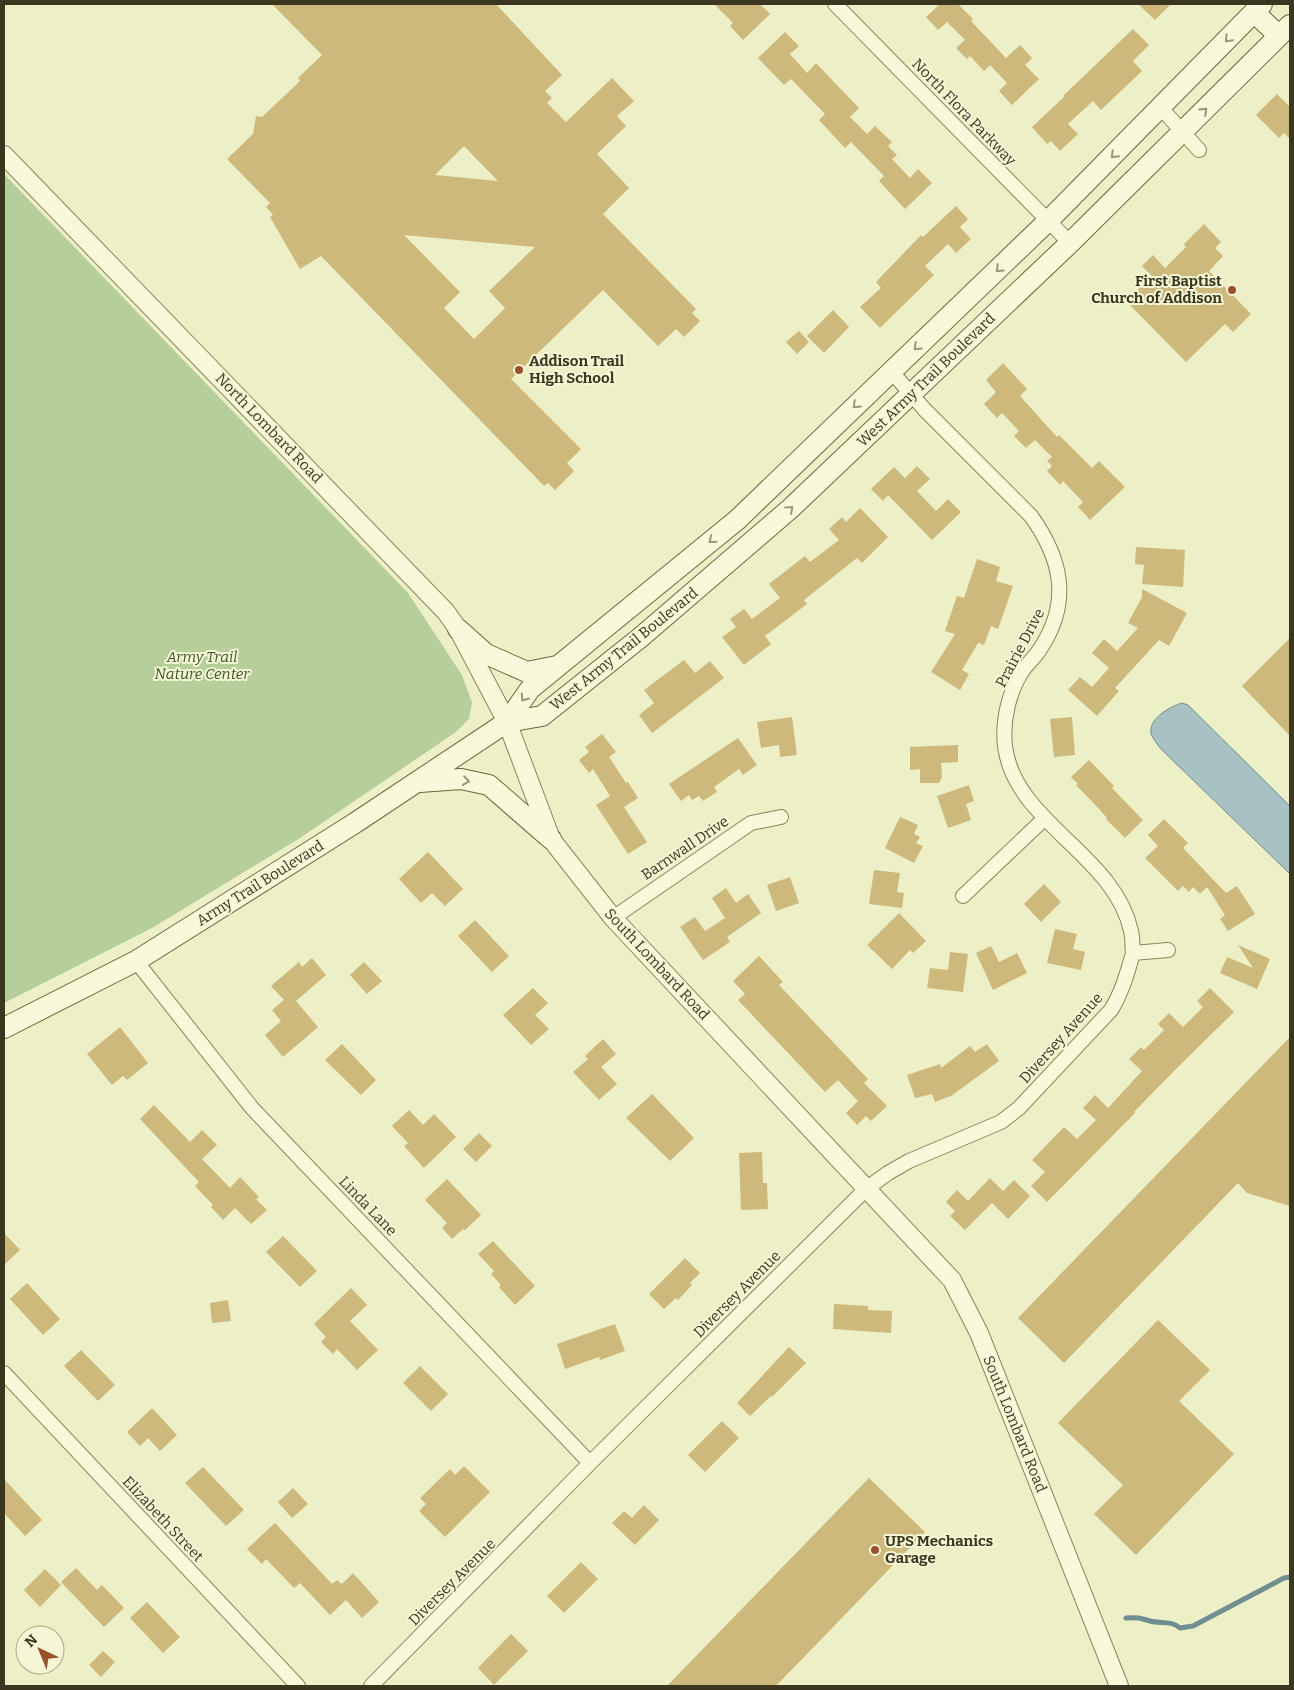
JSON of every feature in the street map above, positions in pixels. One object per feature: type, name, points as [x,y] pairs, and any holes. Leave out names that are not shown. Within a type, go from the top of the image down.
[{"type":"main road","name":"West Army Trail Boulevard","points":[[507,722],[530,689],[737,520],[1048,221],[1258,8]]},
{"type":"main road","points":[[1258,8],[1285,31]]},
{"type":"main road","name":"West Army Trail Boulevard","points":[[507,722],[542,716],[648,631],[791,508],[1070,243],[1285,31]]},
{"type":"main road","points":[[737,520],[752,540]]},
{"type":"main road","points":[[458,629],[486,654],[527,672],[560,666]]},
{"type":"main road","name":"Army Trail Boulevard","points":[[4,1028],[136,961],[355,824],[507,722]]},
{"type":"main road","points":[[418,782],[462,779],[489,785],[551,839]]},
{"type":"street","name":"North Flora Parkway","points":[[835,4],[1070,243]]},
{"type":"street","points":[[1161,108],[1199,150]]},
{"type":"street","name":"North Lombard Road","points":[[4,155],[446,612],[458,629],[507,722]]},
{"type":"street","name":"Prairie Drive","points":[[892,372],[912,395],[1031,516],[1045,536],[1054,556],[1060,585],[1058,610],[1052,630],[1042,648],[1023,671],[1013,689],[1008,707],[1004,736],[1007,757],[1011,772],[1025,795],[1095,868],[1112,890],[1124,909],[1132,931],[1133,953]]},
{"type":"street","name":"South Lombard Road","points":[[507,722],[551,839],[613,918],[952,1280],[979,1333],[1119,1686]]},
{"type":"street","name":"Barnwall Drive","points":[[613,918],[751,823],[781,817]]},
{"type":"street","points":[[963,896],[1045,818]]},
{"type":"street","points":[[1133,953],[1168,950]]},
{"type":"street","name":"Diversey Avenue","points":[[371,1686],[590,1463],[866,1189],[909,1161],[982,1132],[1001,1122],[1019,1108],[1111,1010],[1123,989],[1133,953]]},
{"type":"street","name":"Linda Lane","points":[[136,961],[252,1108],[590,1463]]},
{"type":"street","name":"Elizabeth Street","points":[[4,1373],[298,1686]]},
{"type":"green space","name":"Army Trail Nature Center","points":[[4,174],[408,593],[462,675],[472,702],[469,719],[456,732],[300,838],[152,928],[4,1003]]},
{"type":"water","points":[[1182,703],[1188,705],[1290,806],[1290,874],[1161,749],[1152,736],[1152,725],[1156,719],[1172,707]]},
{"type":"building","name":"Addison Trail High School","points":[[272,4],[496,4],[562,75],[545,91],[552,98],[547,103],[566,122],[612,78],[634,101],[617,116],[626,126],[597,154],[629,188],[603,214],[696,309],[692,313],[700,321],[684,337],[676,329],[658,346],[603,290],[511,379],[581,449],[567,463],[574,471],[555,490],[548,483],[544,486],[321,256],[300,269],[270,217],[273,215],[266,207],[270,203],[227,159],[253,134],[256,116],[262,117],[300,81],[298,78],[322,55]],"holes":[[[464,146],[498,181],[435,175]],[[404,235],[535,247],[489,291],[505,308],[474,339],[444,308],[460,292]]]},
{"type":"building","points":[[714,4],[760,4],[770,14],[743,40],[730,26],[733,23]]},
{"type":"building","points":[[940,4],[958,4],[973,19],[971,21],[1006,58],[1020,45],[1032,58],[1025,65],[1039,79],[1012,105],[999,91],[1007,83],[990,65],[984,71],[970,56],[967,59],[956,48],[965,40],[947,22],[938,30],[926,17]]},
{"type":"building","points":[[1138,4],[1171,4],[1155,20]]},
{"type":"building","points":[[1133,29],[1149,45],[1133,61],[1142,71],[1101,110],[1093,101],[1068,124],[1078,134],[1060,151],[1051,141],[1047,144],[1032,127]]},
{"type":"building","points":[[785,32],[799,46],[790,54],[807,73],[816,63],[859,108],[850,117],[867,134],[875,126],[892,142],[888,146],[897,155],[892,159],[910,178],[918,169],[932,183],[905,209],[879,181],[884,176],[851,142],[845,148],[819,120],[825,114],[791,79],[784,85],[758,58]]},
{"type":"building","points":[[1277,94],[1290,107],[1290,139],[1284,133],[1279,138],[1256,115]]},
{"type":"building","points":[[956,206],[968,219],[960,227],[971,239],[956,253],[948,244],[925,266],[934,275],[880,328],[860,307],[881,288],[876,282],[921,235],[923,237]]},
{"type":"building","points":[[1204,224],[1221,242],[1215,248],[1223,256],[1209,271],[1251,314],[1233,332],[1225,324],[1186,362],[1126,301],[1152,276],[1142,266],[1153,255],[1165,268],[1186,247],[1184,244]]},
{"type":"building","points":[[833,310],[849,327],[824,353],[807,336]]},
{"type":"building","points":[[799,331],[809,342],[797,354],[786,342]]},
{"type":"building","points":[[1003,363],[1027,389],[1020,396],[1057,437],[1059,435],[1092,468],[1099,461],[1125,487],[1090,520],[1078,507],[1083,502],[1063,481],[1060,485],[1047,471],[1052,466],[1047,461],[1052,457],[1035,440],[1026,448],[1014,436],[1019,431],[1002,413],[997,418],[984,404],[996,392],[986,380]]},
{"type":"building","points":[[917,466],[930,479],[917,491],[936,511],[948,499],[961,512],[932,540],[888,495],[883,501],[871,489],[894,467],[905,478]]},
{"type":"building","points":[[860,508],[888,537],[862,563],[857,558],[804,600],[807,604],[765,636],[771,644],[744,665],[722,637],[736,627],[730,619],[744,609],[752,619],[780,598],[769,584],[805,556],[810,562],[839,540],[829,529],[842,517],[846,522]]},
{"type":"building","points":[[1136,547],[1185,550],[1183,587],[1142,584],[1144,565],[1135,564]]},
{"type":"building","points":[[977,559],[1000,567],[996,581],[1013,586],[998,629],[991,626],[984,645],[978,643],[962,670],[969,674],[960,690],[931,672],[955,634],[945,631],[957,596],[964,598]]},
{"type":"building","points":[[1142,589],[1187,613],[1169,646],[1159,640],[1115,688],[1119,691],[1097,716],[1068,690],[1080,677],[1092,687],[1109,668],[1092,653],[1104,639],[1117,651],[1138,628],[1128,623],[1142,597]]},
{"type":"building","points":[[1290,638],[1290,736],[1242,686]]},
{"type":"building","points":[[684,660],[695,673],[710,661],[724,678],[652,733],[639,715],[654,703],[644,690]]},
{"type":"building","points":[[792,717],[797,755],[780,757],[779,745],[761,748],[757,722]]},
{"type":"building","points":[[1072,717],[1075,755],[1054,757],[1050,719]]},
{"type":"building","points":[[602,734],[616,752],[609,757],[638,798],[624,807],[647,842],[628,854],[596,805],[610,796],[593,769],[589,773],[579,760],[589,752],[585,747]]},
{"type":"building","points":[[738,738],[757,765],[743,775],[739,769],[714,787],[717,792],[703,801],[699,796],[692,800],[689,795],[681,801],[669,784]]},
{"type":"building","points":[[958,745],[958,762],[941,763],[942,777],[939,783],[920,783],[920,769],[910,770],[910,747]]},
{"type":"building","points":[[1089,760],[1114,786],[1112,788],[1143,820],[1125,838],[1106,819],[1071,777]]},
{"type":"building","points":[[969,785],[974,801],[966,804],[971,820],[948,828],[937,796]]},
{"type":"building","points":[[900,817],[918,825],[914,834],[920,837],[916,843],[923,846],[914,863],[885,848]]},
{"type":"building","points":[[1164,819],[1188,843],[1183,848],[1226,893],[1237,886],[1255,914],[1228,931],[1220,919],[1225,915],[1207,887],[1200,894],[1193,887],[1189,892],[1183,886],[1178,891],[1145,858],[1158,846],[1148,835]]},
{"type":"building","points":[[428,852],[463,889],[445,906],[432,893],[421,903],[399,879]]},
{"type":"building","points":[[874,870],[900,873],[897,892],[904,893],[902,908],[869,904]]},
{"type":"building","points":[[790,877],[799,903],[776,911],[767,885]]},
{"type":"building","points":[[1044,884],[1061,902],[1041,922],[1024,904]]},
{"type":"building","points":[[726,888],[736,903],[748,894],[761,913],[727,937],[730,942],[703,960],[680,927],[695,917],[705,931],[725,918],[712,898]]},
{"type":"building","points":[[899,913],[926,941],[913,953],[910,950],[892,969],[867,945]]},
{"type":"building","points":[[475,920],[509,956],[492,972],[458,936]]},
{"type":"building","points":[[1055,929],[1077,934],[1073,949],[1085,952],[1081,970],[1047,963]]},
{"type":"building","points":[[1238,945],[1270,959],[1257,989],[1220,973],[1227,957],[1253,968]]},
{"type":"building","points":[[991,946],[999,962],[1017,953],[1027,973],[993,990],[976,953]]},
{"type":"building","points":[[950,952],[968,954],[963,992],[927,988],[930,968],[948,970]]},
{"type":"building","points":[[759,956],[783,982],[779,985],[868,1079],[864,1083],[887,1106],[871,1121],[866,1116],[857,1125],[846,1113],[858,1101],[838,1080],[825,1092],[738,1000],[745,994],[733,981]]},
{"type":"building","points":[[312,958],[326,975],[296,1001],[318,1027],[283,1057],[265,1035],[281,1021],[272,1010],[284,1000],[271,986],[299,962],[302,967]]},
{"type":"building","points":[[364,962],[382,981],[367,994],[350,975]]},
{"type":"building","points":[[533,988],[548,1003],[535,1015],[549,1029],[531,1045],[503,1015]]},
{"type":"building","points":[[1210,988],[1234,1012],[1047,1202],[1031,1186],[1045,1172],[1032,1160],[1064,1127],[1077,1139],[1096,1120],[1083,1108],[1095,1095],[1108,1108],[1142,1071],[1129,1059],[1141,1047],[1144,1050],[1164,1030],[1158,1024],[1169,1013],[1183,1027],[1203,1007],[1197,1001]]},
{"type":"building","points":[[120,1027],[148,1063],[127,1080],[123,1076],[112,1085],[87,1054]]},
{"type":"building","points":[[1290,1037],[1290,1206],[1247,1193],[1238,1183],[1064,1363],[1018,1318]]},
{"type":"building","points":[[603,1039],[616,1054],[601,1067],[617,1084],[599,1100],[573,1072],[588,1059],[585,1056]]},
{"type":"building","points":[[342,1044],[376,1080],[361,1095],[325,1060]]},
{"type":"building","points":[[987,1044],[999,1061],[951,1096],[935,1102],[932,1094],[915,1098],[907,1075],[940,1064],[941,1068],[970,1046],[975,1052]]},
{"type":"building","points":[[652,1094],[694,1138],[670,1161],[626,1118]]},
{"type":"building","points":[[154,1105],[190,1142],[202,1130],[217,1145],[202,1159],[230,1188],[240,1177],[259,1197],[256,1199],[267,1210],[251,1224],[235,1208],[223,1220],[211,1207],[213,1205],[195,1186],[199,1182],[140,1119]]},
{"type":"building","points":[[409,1110],[423,1125],[434,1114],[456,1137],[424,1168],[404,1146],[408,1143],[392,1126]]},
{"type":"building","points":[[479,1133],[492,1146],[476,1162],[463,1149]]},
{"type":"building","points":[[762,1152],[763,1183],[767,1183],[768,1209],[741,1210],[739,1153]]},
{"type":"building","points":[[990,1178],[1003,1191],[1014,1180],[1030,1196],[1008,1219],[992,1203],[965,1230],[950,1216],[955,1211],[946,1202],[957,1190],[968,1201]]},
{"type":"building","points":[[447,1179],[481,1215],[452,1239],[442,1228],[447,1223],[425,1200]]},
{"type":"building","points":[[4,1233],[20,1250],[4,1265]]},
{"type":"building","points":[[283,1236],[317,1271],[300,1287],[266,1252]]},
{"type":"building","points":[[493,1241],[535,1286],[515,1305],[499,1287],[501,1285],[491,1274],[494,1271],[478,1254]]},
{"type":"building","points":[[685,1258],[700,1273],[678,1300],[676,1298],[664,1309],[649,1294]]},
{"type":"building","points":[[27,1283],[60,1319],[43,1335],[10,1299]]},
{"type":"building","points":[[351,1288],[367,1305],[350,1321],[378,1350],[357,1370],[337,1349],[333,1354],[321,1342],[326,1337],[314,1324]]},
{"type":"building","points":[[228,1300],[231,1321],[212,1323],[210,1303]]},
{"type":"building","points":[[834,1304],[868,1306],[868,1310],[892,1311],[891,1333],[833,1329]]},
{"type":"building","points":[[1158,1320],[1210,1370],[1179,1401],[1234,1454],[1136,1555],[1094,1514],[1123,1485],[1058,1423]]},
{"type":"building","points":[[615,1324],[625,1351],[600,1360],[599,1357],[565,1369],[557,1344]]},
{"type":"building","points":[[789,1347],[806,1363],[750,1416],[737,1403]]},
{"type":"building","points":[[81,1350],[115,1385],[98,1401],[64,1366]]},
{"type":"building","points":[[420,1366],[448,1394],[431,1411],[403,1383]]},
{"type":"building","points":[[152,1408],[177,1435],[160,1451],[148,1438],[140,1446],[127,1432]]},
{"type":"building","points":[[722,1421],[739,1438],[705,1472],[688,1455]]},
{"type":"building","points":[[464,1466],[490,1492],[445,1537],[419,1511],[426,1504],[420,1498],[450,1469],[455,1475]]},
{"type":"building","points":[[203,1467],[244,1510],[226,1526],[185,1483]]},
{"type":"building","points":[[869,1478],[925,1532],[776,1686],[667,1686]]},
{"type":"building","points":[[4,1479],[42,1520],[25,1536],[4,1513]]},
{"type":"building","points":[[293,1488],[308,1504],[292,1518],[278,1502]]},
{"type":"building","points":[[644,1505],[659,1520],[635,1545],[612,1523],[624,1511],[632,1518]]},
{"type":"building","points":[[275,1523],[332,1584],[337,1580],[342,1584],[353,1573],[379,1602],[362,1618],[346,1600],[330,1615],[300,1583],[294,1588],[266,1559],[262,1564],[247,1549]]},
{"type":"building","points":[[581,1562],[598,1579],[564,1613],[547,1596]]},
{"type":"building","points":[[76,1568],[97,1590],[102,1585],[124,1608],[104,1627],[61,1582]]},
{"type":"building","points":[[45,1569],[61,1585],[40,1607],[24,1590]]},
{"type":"building","points":[[147,1602],[180,1637],[163,1653],[130,1618]]},
{"type":"building","points":[[511,1634],[528,1651],[494,1685],[478,1668]]},
{"type":"building","points":[[103,1651],[115,1662],[101,1677],[89,1665]]},
{"type":"waterway","points":[[1126,1618],[1169,1623],[1180,1628],[1193,1626],[1284,1578],[1290,1577]]},
{"type":"place","name":"First Baptist Church of Addison","points":[[1232,290]]},
{"type":"place","name":"Addison Trail High School","points":[[519,370]]},
{"type":"place","name":"UPS Mechanics Garage","points":[[875,1550]]}]
